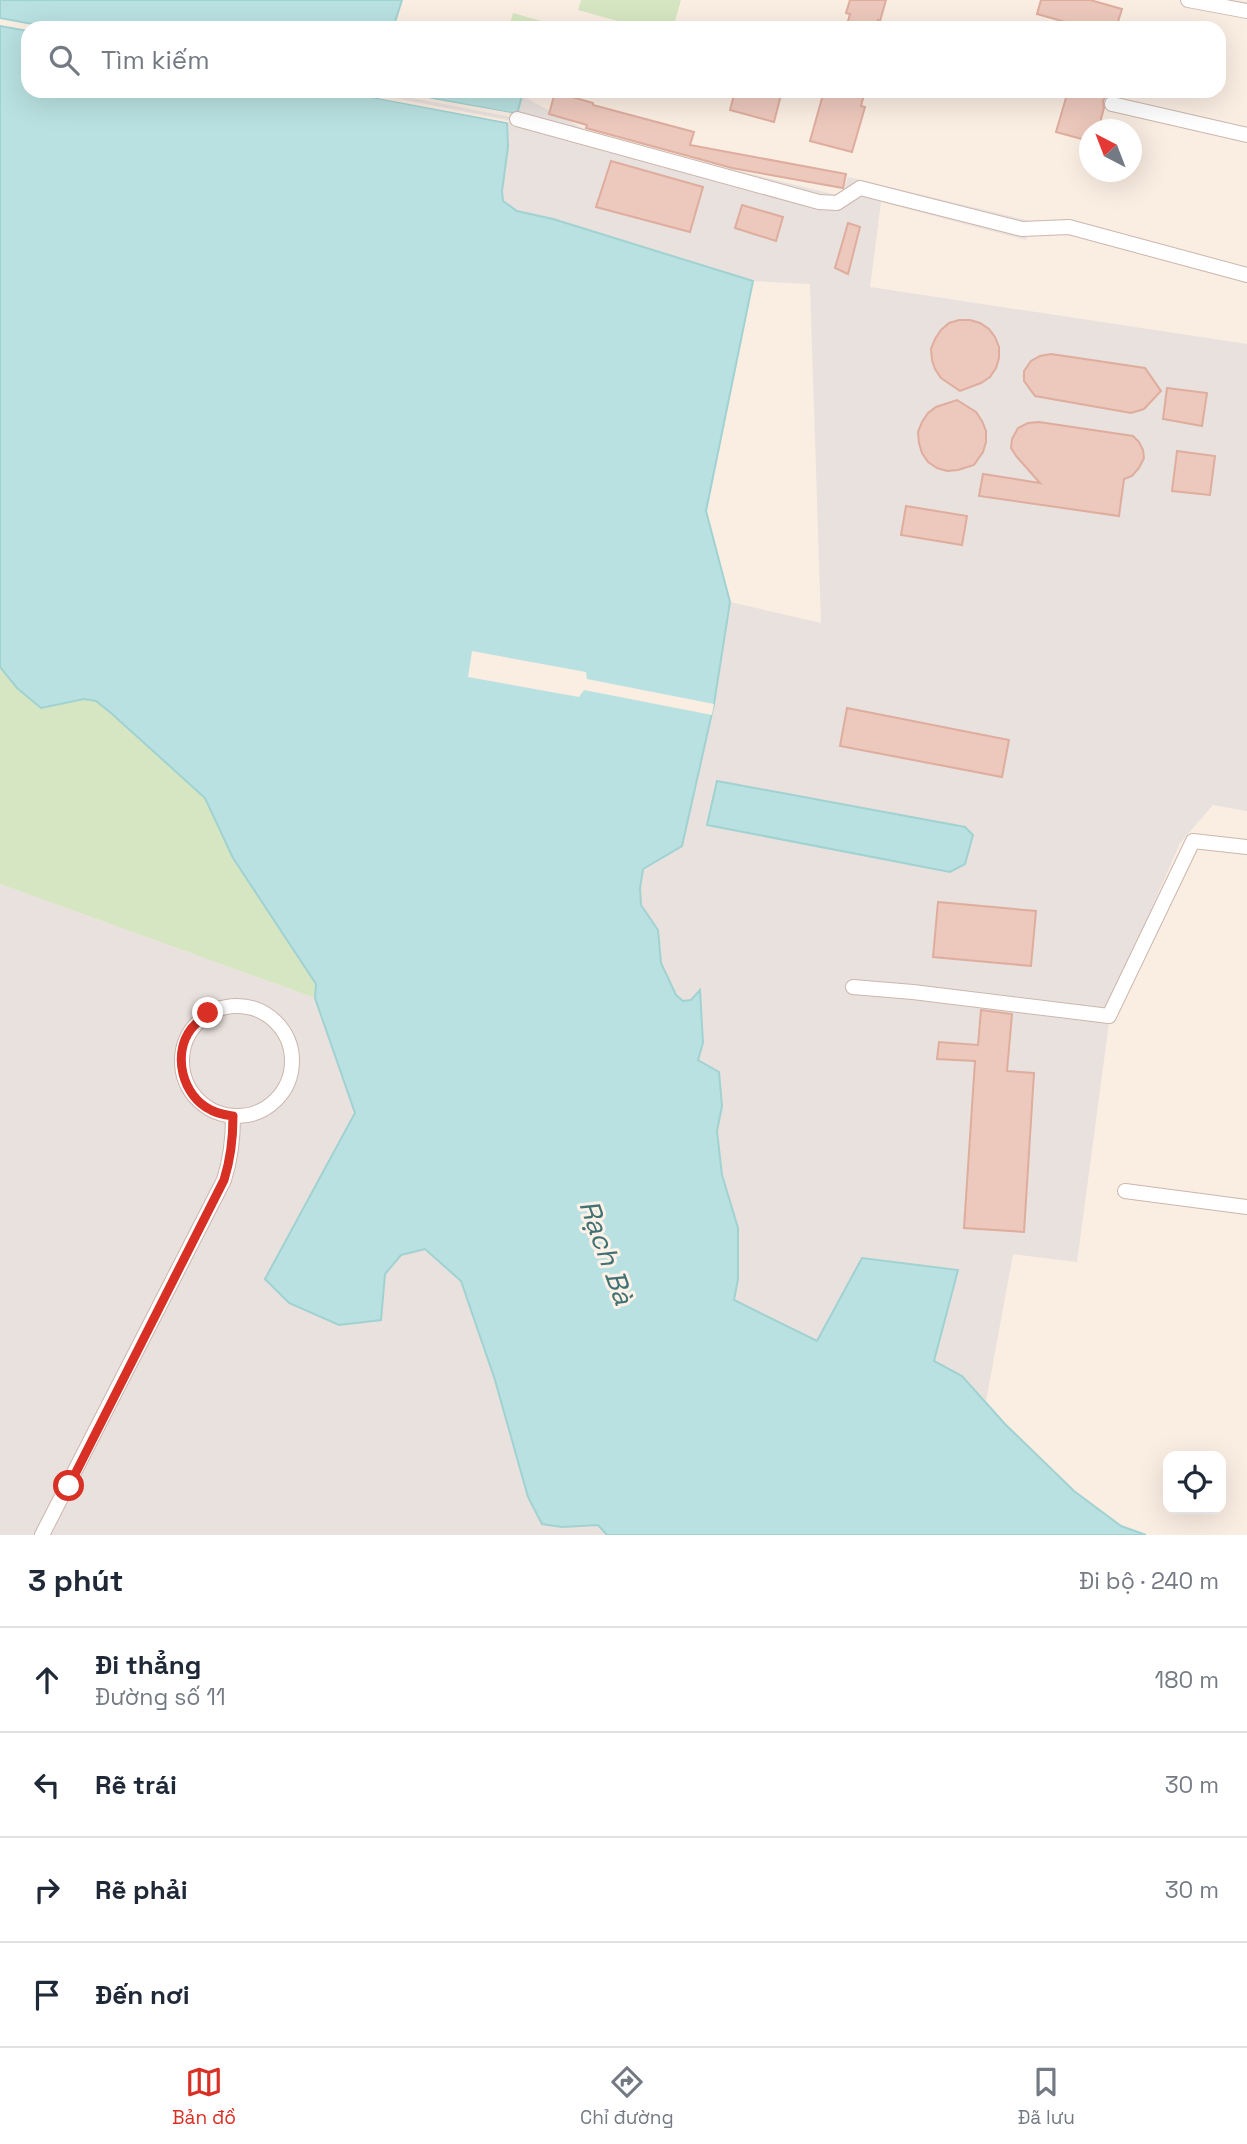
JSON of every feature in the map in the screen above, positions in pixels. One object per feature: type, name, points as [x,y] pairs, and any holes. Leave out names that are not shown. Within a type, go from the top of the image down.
[{"type":"street","points":[[1188,0],[1247,11]]},
{"type":"street","points":[[1112,104],[1247,135]]},
{"type":"street","points":[[517,119],[819,202],[837,203],[860,188],[1022,229],[1069,227],[1247,275]]},
{"type":"street","points":[[853,987],[1109,1016],[1193,841],[1247,847]]},
{"type":"street","points":[[230,1005],[253,1007],[274,1018],[288,1036],[293,1059],[289,1082],[276,1101],[256,1113],[233,1116],[210,1110],[192,1095],[183,1074],[182,1051],[191,1029],[208,1013],[230,1005]]},
{"type":"street","points":[[42,1535],[224,1180],[230,1163],[233,1116]]},
{"type":"street","points":[[1125,1191],[1247,1207]]},
{"type":"shaded area","points":[[377,98],[430,98],[517,114],[521,98],[526,98],[586,130],[841,196],[848,177],[1030,221],[1026,240],[881,202],[870,287],[1247,344],[1247,811],[1213,805],[1180,843],[1112,1000],[1077,1262],[1013,1254],[986,1401],[962,1376],[934,1361],[958,1270],[862,1258],[817,1341],[734,1300],[738,1279],[738,1229],[723,1180],[717,1131],[722,1106],[697,1060],[703,1043],[700,991],[691,1000],[683,1001],[676,995],[661,963],[658,930],[640,905],[643,869],[715,703],[730,602],[821,623],[810,284],[753,281],[553,219],[517,211],[503,201],[508,147],[507,123]]},
{"type":"shaded area","points":[[0,884],[315,998],[356,1113],[265,1279],[381,1320],[385,1274],[401,1255],[425,1249],[461,1281],[495,1380],[528,1497],[542,1524],[562,1527],[598,1524],[607,1535],[0,1535]]},
{"type":"green space","points":[[581,0],[681,0],[675,21],[618,21],[578,10]]},
{"type":"green space","points":[[513,13],[541,21],[511,21]]},
{"type":"green space","points":[[0,667],[17,688],[41,708],[84,699],[96,701],[205,798],[233,858],[316,984],[315,998],[0,884]]},
{"type":"water","points":[[0,0],[402,0],[395,21],[21,22],[0,18]]},
{"type":"water","name":"Rạch Bà","points":[[0,26],[21,30],[21,98],[377,98],[507,123],[508,147],[503,201],[517,211],[553,219],[753,281],[706,511],[730,602],[714,704],[682,846],[643,869],[640,888],[641,905],[658,930],[661,963],[676,995],[683,1001],[691,1000],[700,990],[703,1043],[698,1060],[719,1072],[722,1106],[717,1131],[722,1175],[738,1228],[738,1279],[734,1300],[817,1341],[862,1258],[958,1270],[934,1361],[962,1376],[1005,1424],[1074,1491],[1121,1526],[1146,1535],[607,1535],[598,1525],[562,1527],[542,1524],[528,1497],[495,1380],[461,1281],[425,1249],[401,1255],[385,1274],[381,1320],[339,1325],[289,1303],[265,1279],[355,1113],[315,998],[316,984],[233,858],[205,798],[96,701],[84,699],[41,708],[17,688],[0,667]]},
{"type":"water","points":[[430,98],[521,98],[517,114]]},
{"type":"water","points":[[717,781],[965,827],[973,835],[965,864],[950,872],[707,825]]},
{"type":"pier","points":[[377,98],[395,98],[508,120],[511,123]]},
{"type":"pier","points":[[412,98],[427,98],[517,114],[516,118]]},
{"type":"pier","points":[[472,651],[586,672],[587,679],[714,704],[712,715],[584,690],[579,697],[468,677]]},
{"type":"building","points":[[850,0],[886,0],[880,21],[848,21],[850,14],[846,13]]},
{"type":"building","points":[[1041,0],[1090,0],[1122,9],[1118,21],[1062,21],[1037,14]]},
{"type":"building","points":[[553,98],[576,98],[694,132],[690,145],[846,174],[843,188],[732,168],[586,128],[587,125],[549,114]]},
{"type":"building","points":[[733,98],[780,98],[774,122],[730,110]]},
{"type":"building","points":[[822,98],[863,98],[861,106],[865,107],[852,152],[810,141]]},
{"type":"building","points":[[1066,98],[1105,98],[1101,119],[1079,119],[1079,138],[1056,132]]},
{"type":"building","points":[[611,161],[703,187],[690,232],[596,207]]},
{"type":"building","points":[[742,205],[783,217],[776,241],[735,228]]},
{"type":"building","points":[[848,223],[860,227],[848,274],[835,268]]},
{"type":"building","points":[[959,320],[980,323],[989,329],[999,347],[996,368],[990,377],[960,391],[941,378],[935,369],[931,349],[941,330],[949,323]]},
{"type":"building","points":[[1051,354],[1145,368],[1161,391],[1144,409],[1131,413],[1035,396],[1024,381],[1024,371],[1031,361]]},
{"type":"building","points":[[1167,388],[1207,393],[1202,426],[1163,419]]},
{"type":"building","points":[[957,400],[976,412],[986,431],[986,442],[974,465],[947,471],[928,462],[922,453],[918,432],[928,413],[936,407]]},
{"type":"building","points":[[1039,422],[1133,436],[1139,442],[1144,458],[1132,476],[1124,479],[1119,516],[979,496],[983,474],[1040,483],[1011,448],[1018,428]]},
{"type":"building","points":[[1177,451],[1215,456],[1210,495],[1172,491]]},
{"type":"building","points":[[906,506],[967,516],[962,545],[901,535]]},
{"type":"building","points":[[847,708],[1009,740],[1002,777],[840,746]]},
{"type":"building","points":[[938,902],[1036,911],[1031,966],[933,957]]},
{"type":"building","points":[[981,1010],[1012,1014],[1007,1071],[1034,1073],[1024,1232],[964,1228],[975,1061],[937,1059],[939,1042],[978,1045]]},
{"type":"route","points":[[69,1486],[224,1180],[230,1163],[233,1116],[210,1110],[192,1095],[183,1074],[182,1051],[191,1029],[208,1013]]}]
